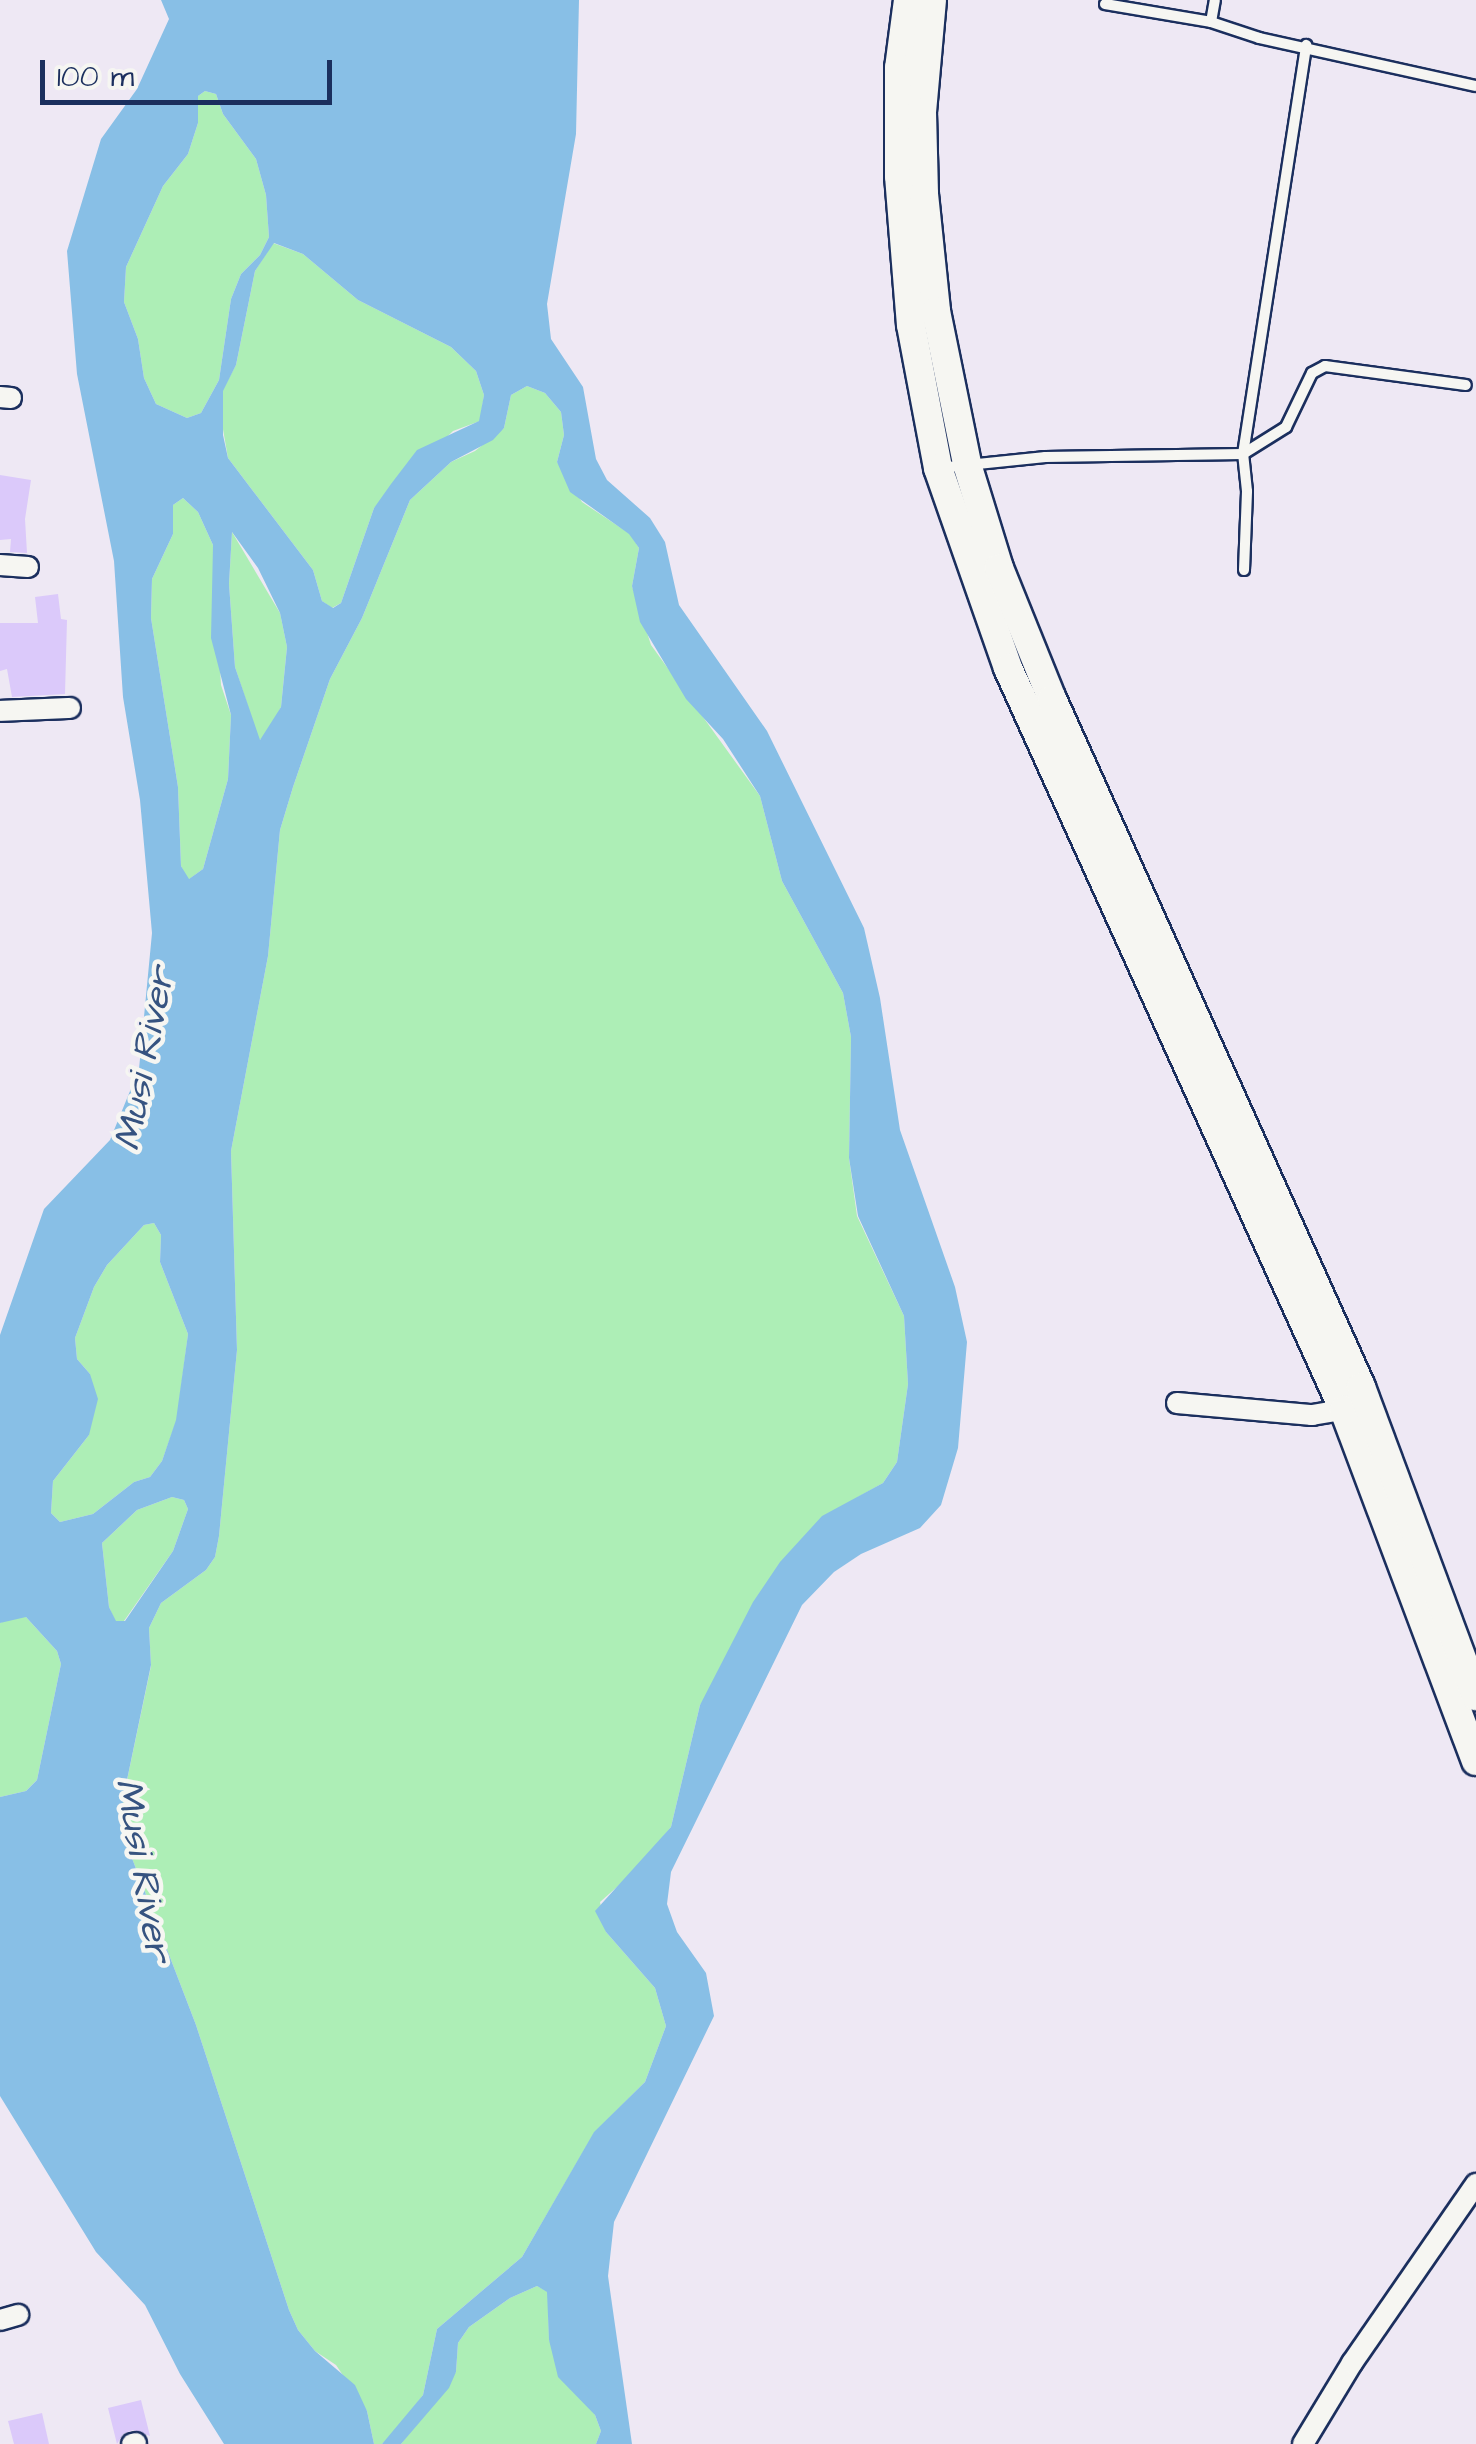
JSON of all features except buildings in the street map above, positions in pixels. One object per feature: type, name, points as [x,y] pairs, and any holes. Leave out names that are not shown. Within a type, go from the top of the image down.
[{"type":"street","points":[[908,0],[899,68],[899,176],[911,325],[1008,668],[1356,1407],[1476,1696]]},
{"type":"street","points":[[932,0],[922,112],[924,194],[952,466]]},
{"type":"street","points":[[0,565],[28,567]]},
{"type":"street","points":[[0,711],[70,708]]},
{"type":"street","points":[[1178,1403],[1312,1415],[1356,1407]]},
{"type":"street","points":[[1356,1407],[1476,1761]]},
{"type":"street","points":[[1303,2444],[1352,2363],[1476,2184]]},
{"type":"lane","points":[[1211,22],[1215,0]]},
{"type":"lane","points":[[1105,4],[1211,22],[1259,38],[1306,45],[1476,86]]},
{"type":"lane","points":[[1244,570],[1247,492],[1243,454],[1306,45]]},
{"type":"lane","points":[[952,466],[1045,457],[1243,454],[1286,427],[1312,373],[1325,366],[1466,385]]},
{"type":"green space","points":[[205,91],[216,94],[223,114],[256,159],[266,195],[269,237],[260,255],[241,274],[231,299],[219,380],[201,413],[187,418],[156,404],[144,378],[138,339],[124,302],[126,267],[163,186],[188,154],[198,123],[198,96]]},
{"type":"green space","points":[[273,243],[303,254],[358,300],[451,347],[476,371],[484,395],[480,421],[453,431],[374,508],[341,603],[332,608],[322,601],[313,570],[228,458],[220,412],[222,391],[236,365],[255,271]]},
{"type":"green space","points":[[527,386],[545,393],[561,412],[564,435],[557,462],[582,502],[630,534],[639,548],[632,586],[651,645],[760,796],[782,881],[843,993],[851,1037],[849,1158],[857,1216],[904,1316],[908,1384],[897,1462],[883,1483],[858,1497],[700,1705],[671,1827],[636,1870],[600,1902],[606,1932],[655,1988],[666,2026],[645,2082],[594,2133],[522,2257],[437,2329],[423,2395],[396,2431],[382,2444],[374,2444],[367,2411],[336,2365],[315,2351],[298,2330],[289,2310],[196,2025],[125,1840],[123,1799],[151,1666],[149,1628],[161,1603],[206,1570],[215,1557],[219,1536],[237,1350],[231,1151],[268,956],[280,830],[330,679],[362,618],[410,500],[451,462],[475,451],[504,428],[511,395]]},
{"type":"green space","points":[[183,498],[198,512],[213,545],[221,685],[231,715],[228,779],[203,869],[188,880],[181,866],[178,787],[151,618],[152,579],[173,534],[173,505]]},
{"type":"green space","points":[[232,532],[280,613],[287,647],[281,707],[266,737],[259,740],[235,667],[229,584]]},
{"type":"green space","points":[[154,1223],[161,1235],[160,1262],[188,1334],[177,1419],[162,1461],[150,1477],[134,1482],[93,1514],[60,1522],[51,1513],[53,1481],[89,1435],[90,1374],[77,1359],[75,1338],[94,1287],[107,1265],[144,1225]]},
{"type":"green space","points":[[172,1497],[184,1500],[188,1509],[173,1551],[124,1621],[115,1621],[109,1607],[102,1543],[137,1510]]},
{"type":"green space","points":[[12,1617],[26,1617],[57,1651],[61,1664],[37,1780],[26,1791],[0,1797],[0,1623]]},
{"type":"green space","points":[[537,2286],[548,2292],[549,2340],[601,2431],[596,2444],[401,2444],[456,2372],[458,2343],[469,2327],[510,2298]]},
{"type":"water","name":"Musi River","points":[[161,0],[579,0],[576,134],[547,304],[551,339],[583,387],[596,459],[607,480],[650,518],[665,542],[679,605],[767,731],[864,928],[880,998],[900,1130],[955,1287],[967,1342],[958,1448],[941,1505],[920,1528],[861,1554],[834,1572],[802,1605],[671,1872],[667,1904],[677,1932],[706,1973],[714,2016],[614,2222],[608,2276],[632,2444],[596,2444],[601,2431],[595,2415],[558,2377],[549,2340],[547,2292],[537,2286],[510,2298],[469,2327],[458,2343],[456,2372],[449,2388],[401,2444],[382,2444],[423,2395],[437,2329],[522,2257],[594,2132],[645,2082],[666,2026],[655,1988],[606,1932],[595,1911],[671,1827],[700,1705],[753,1602],[780,1562],[822,1516],[883,1483],[897,1462],[908,1384],[904,1316],[858,1216],[849,1158],[851,1037],[843,993],[782,881],[760,796],[723,739],[686,699],[640,622],[632,586],[639,548],[629,534],[570,492],[557,462],[564,435],[561,412],[545,393],[527,386],[511,395],[504,428],[493,440],[451,462],[410,500],[362,618],[330,679],[280,830],[268,956],[231,1151],[237,1350],[219,1536],[215,1557],[206,1570],[161,1603],[149,1628],[151,1665],[123,1799],[125,1840],[196,2025],[289,2310],[298,2330],[315,2351],[355,2385],[367,2411],[374,2444],[224,2444],[180,2374],[145,2305],[96,2252],[0,2096],[0,1797],[26,1791],[37,1780],[61,1664],[57,1651],[26,1617],[0,1623],[0,1335],[44,1209],[110,1140],[139,1069],[152,933],[140,800],[123,697],[114,561],[77,374],[67,251],[101,139],[137,89],[169,19]],"holes":[[[205,91],[216,94],[223,114],[256,159],[266,195],[269,237],[260,255],[241,274],[231,299],[219,380],[201,413],[187,418],[156,404],[144,378],[138,339],[124,302],[126,267],[163,186],[188,154],[198,123],[198,96]],[[274,243],[303,254],[358,300],[451,347],[476,371],[484,395],[479,421],[417,450],[374,508],[341,603],[333,608],[322,601],[313,570],[228,458],[223,435],[223,391],[236,365],[255,271]],[[183,498],[198,512],[213,545],[211,638],[231,715],[228,779],[203,869],[189,879],[181,866],[178,787],[151,618],[152,579],[173,534],[173,505]],[[232,532],[258,568],[280,613],[287,647],[281,707],[260,740],[235,667],[229,584]],[[154,1223],[161,1235],[160,1262],[188,1334],[176,1420],[162,1461],[150,1477],[134,1482],[93,1514],[60,1522],[51,1513],[53,1481],[89,1435],[98,1399],[90,1374],[77,1359],[75,1338],[94,1287],[107,1265],[144,1225]],[[172,1497],[184,1500],[188,1509],[173,1551],[125,1621],[116,1621],[109,1607],[102,1543],[137,1510]]]}]
